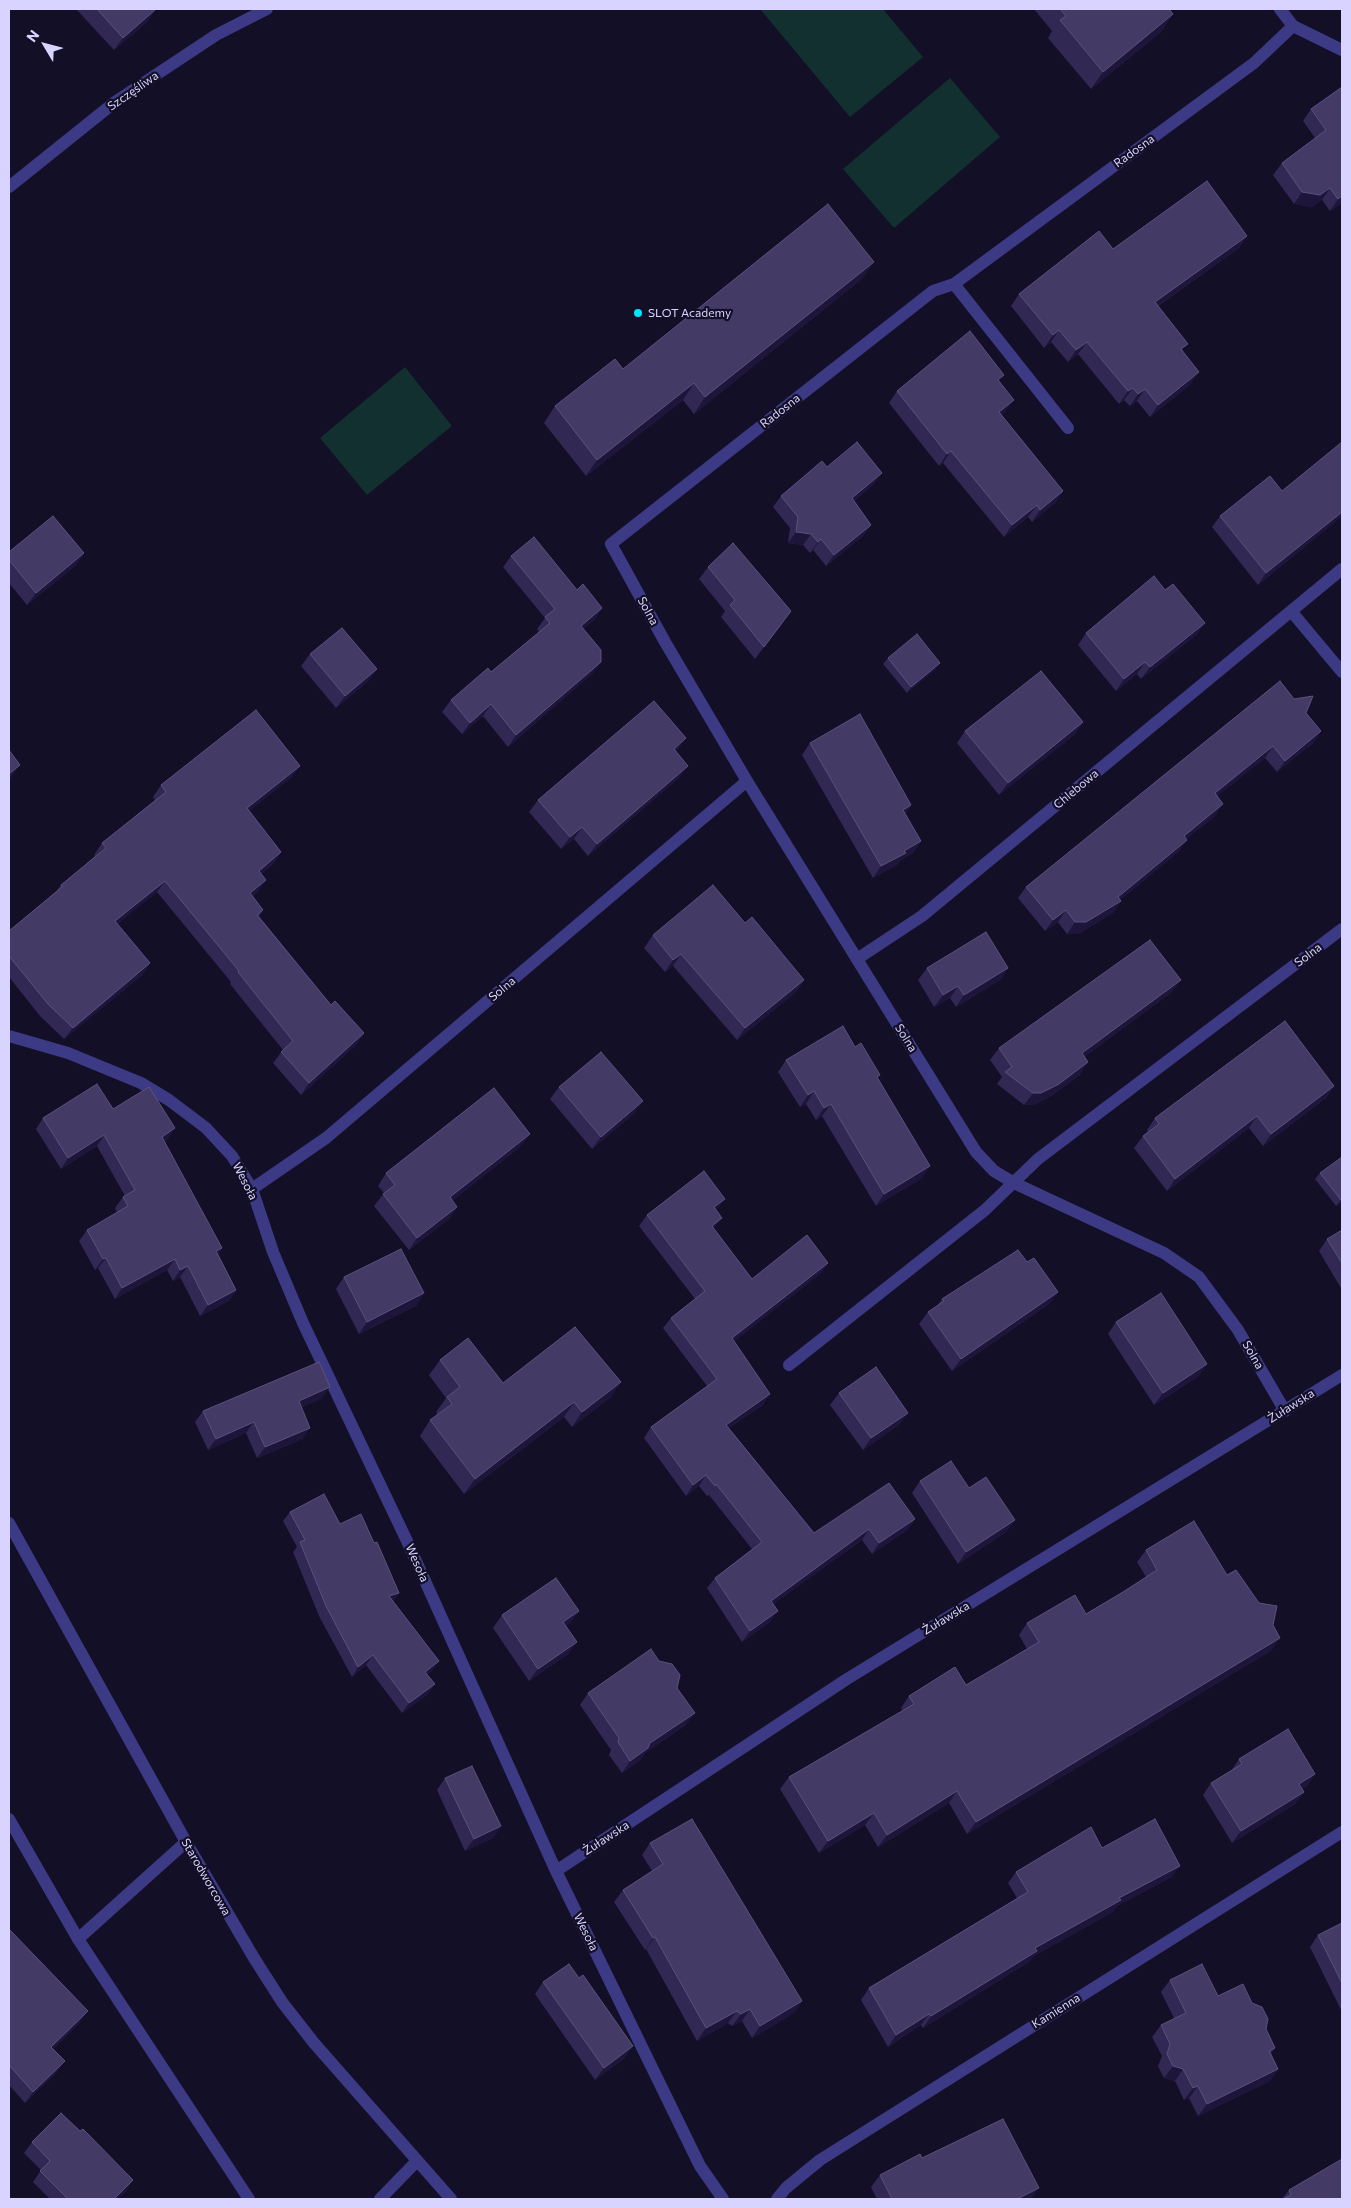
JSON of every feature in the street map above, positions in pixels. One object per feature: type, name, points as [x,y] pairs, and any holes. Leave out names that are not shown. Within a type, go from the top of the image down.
[{"type":"street","name":"Szczęśliwa","points":[[9,187],[115,102],[216,35],[268,9]]},
{"type":"street","points":[[1280,9],[1293,26],[1342,50]]},
{"type":"street","name":"Radosna","points":[[611,544],[933,291],[954,284],[1254,63],[1293,26]]},
{"type":"street","points":[[954,284],[1068,428]]},
{"type":"street","name":"Solna","points":[[611,544],[664,642],[747,781],[976,1152],[994,1171],[1014,1183],[1164,1253],[1200,1277],[1238,1330],[1285,1411]]},
{"type":"street","name":"Chlebowa","points":[[857,959],[922,916],[1342,569]]},
{"type":"street","points":[[1291,611],[1342,672]]},
{"type":"street","name":"Solna","points":[[252,1189],[326,1138],[747,781]]},
{"type":"street","name":"Solna","points":[[789,1365],[985,1210],[1038,1159],[1342,929]]},
{"type":"street","name":"Wesoła","points":[[9,1036],[68,1053],[141,1083],[170,1100],[206,1128],[232,1156],[252,1189],[273,1252],[303,1322],[407,1541],[556,1871],[700,2166],[723,2199]]},
{"type":"street","name":"Żuławska","points":[[556,1871],[847,1679],[1342,1375]]},
{"type":"street","name":"Starodworcowa","points":[[9,1522],[186,1842],[282,2002],[314,2043],[451,2199]]},
{"type":"street","points":[[9,1819],[78,1939],[249,2199]]},
{"type":"street","name":"Kamienna","points":[[778,2199],[786,2188],[820,2160],[1342,1832]]},
{"type":"street","points":[[78,1939],[186,1842]]},
{"type":"street","points":[[380,2199],[417,2161]]},
{"type":"green space","points":[[760,9],[883,9],[923,57],[850,117]]},
{"type":"green space","points":[[950,78],[1000,137],[894,228],[843,169]]},
{"type":"green space","points":[[405,367],[452,426],[367,495],[320,438]]},
{"type":"building","points":[[97,9],[156,9],[123,38]]},
{"type":"building","points":[[1060,9],[1169,9],[1173,14],[1103,72],[1060,20],[1066,16]]},
{"type":"building","points":[[1342,87],[1342,196],[1338,199],[1330,188],[1320,195],[1302,192],[1282,163],[1326,130],[1311,109]]},
{"type":"building","points":[[1207,181],[1247,236],[1155,302],[1188,344],[1181,349],[1199,372],[1158,405],[1145,389],[1138,394],[1133,388],[1128,391],[1087,342],[1076,350],[1059,330],[1053,335],[1019,294],[1099,231],[1113,249]]},
{"type":"building","points":[[828,204],[874,262],[705,397],[694,383],[597,460],[555,406],[615,359],[623,369]]},
{"type":"building","points":[[970,331],[1004,375],[998,380],[1014,400],[999,412],[1063,491],[1040,510],[1037,505],[1012,525],[951,451],[947,454],[897,391]]},
{"type":"building","points":[[857,442],[882,473],[852,498],[871,525],[834,555],[821,539],[818,542],[811,534],[796,532],[798,517],[781,496],[822,461],[827,467]]},
{"type":"building","points":[[1342,442],[1342,512],[1266,573],[1220,516],[1270,476],[1282,491]]},
{"type":"building","points":[[53,516],[84,553],[36,593],[9,560],[9,552]]},
{"type":"building","points":[[534,537],[577,590],[583,584],[602,608],[581,626],[601,650],[601,662],[516,735],[491,704],[470,723],[451,700],[488,668],[491,672],[550,623],[545,617],[555,609],[511,556]]},
{"type":"building","points":[[733,543],[791,611],[764,647],[730,605],[735,600],[708,567]]},
{"type":"building","points":[[1154,576],[1165,590],[1173,584],[1205,623],[1150,667],[1145,662],[1124,679],[1086,633]]},
{"type":"building","points":[[342,628],[377,669],[345,696],[310,654]]},
{"type":"building","points":[[917,634],[940,663],[911,687],[888,658]]},
{"type":"building","points":[[1041,671],[1083,722],[1008,783],[965,731]]},
{"type":"building","points":[[1280,681],[1294,699],[1313,696],[1306,713],[1321,731],[1285,761],[1273,746],[1215,793],[1223,804],[1184,836],[1187,840],[1118,897],[1121,901],[1086,922],[1075,922],[1066,910],[1053,920],[1026,887]]},
{"type":"building","points":[[654,701],[686,738],[674,749],[688,766],[597,844],[582,827],[570,837],[538,800]]},
{"type":"building","points":[[256,710],[300,766],[247,808],[281,852],[259,871],[266,880],[250,893],[263,910],[257,915],[331,1005],[335,1001],[364,1033],[309,1083],[281,1052],[293,1041],[239,971],[165,881],[115,921],[150,963],[73,1028],[48,1004],[9,956],[9,931],[106,848],[102,843],[166,792],[161,785]]},
{"type":"building","points":[[860,714],[911,805],[903,810],[921,841],[904,851],[906,853],[881,866],[810,743]]},
{"type":"building","points":[[9,750],[20,765],[9,774]]},
{"type":"building","points":[[713,885],[745,923],[752,917],[804,980],[745,1028],[681,954],[673,960],[653,935]]},
{"type":"building","points":[[986,932],[1008,968],[964,995],[958,986],[943,995],[927,968]]},
{"type":"building","points":[[1150,940],[1181,980],[1082,1053],[1088,1062],[1059,1084],[1041,1093],[1033,1093],[1005,1072],[1012,1067],[999,1048]]},
{"type":"building","points":[[1285,1021],[1334,1086],[1271,1134],[1257,1116],[1175,1179],[1143,1136],[1159,1124],[1155,1118]]},
{"type":"building","points":[[843,1026],[855,1047],[861,1043],[880,1075],[877,1077],[930,1166],[884,1194],[831,1104],[824,1108],[814,1091],[808,1095],[786,1060]]},
{"type":"building","points":[[601,1052],[643,1101],[601,1137],[559,1087]]},
{"type":"building","points":[[97,1084],[113,1109],[149,1087],[175,1128],[162,1137],[222,1248],[216,1251],[236,1290],[208,1305],[188,1266],[180,1270],[175,1259],[122,1288],[106,1258],[103,1259],[87,1230],[128,1206],[123,1197],[135,1190],[104,1135],[68,1158],[43,1118]]},
{"type":"building","points":[[494,1088],[530,1134],[450,1197],[457,1207],[417,1238],[383,1194],[395,1185],[386,1173]]},
{"type":"building","points":[[1342,1157],[1342,1199],[1341,1200],[1320,1173]]},
{"type":"building","points":[[704,1171],[725,1199],[714,1207],[722,1218],[712,1226],[752,1279],[807,1235],[828,1263],[732,1338],[770,1394],[726,1425],[814,1533],[889,1483],[915,1519],[879,1543],[869,1529],[771,1601],[778,1611],[750,1631],[715,1578],[762,1542],[716,1484],[715,1486],[706,1475],[693,1485],[651,1427],[717,1379],[671,1318],[705,1291],[647,1215]]},
{"type":"building","points":[[1342,1230],[1342,1263],[1327,1239]]},
{"type":"building","points":[[401,1249],[424,1293],[367,1322],[344,1277]]},
{"type":"building","points":[[1018,1250],[1027,1262],[1034,1258],[1058,1292],[961,1359],[928,1312],[944,1301],[942,1299]]},
{"type":"building","points":[[1161,1293],[1207,1364],[1163,1393],[1116,1322]]},
{"type":"building","points":[[575,1327],[621,1382],[582,1412],[574,1402],[475,1479],[430,1420],[452,1404],[447,1397],[460,1387],[440,1360],[468,1338],[503,1383]]},
{"type":"building","points":[[319,1362],[330,1387],[299,1401],[310,1428],[265,1447],[254,1422],[216,1439],[203,1411]]},
{"type":"building","points":[[876,1367],[908,1413],[871,1438],[839,1393]]},
{"type":"building","points":[[951,1461],[969,1488],[986,1477],[1015,1520],[966,1552],[920,1481]]},
{"type":"building","points":[[324,1494],[340,1524],[361,1514],[374,1543],[377,1542],[399,1593],[389,1596],[439,1661],[425,1672],[435,1684],[409,1703],[373,1655],[358,1667],[326,1606],[300,1542],[305,1540],[290,1512]]},
{"type":"building","points":[[1194,1521],[1227,1575],[1236,1570],[1259,1603],[1277,1606],[1273,1625],[1280,1638],[976,1822],[957,1791],[887,1835],[874,1813],[828,1841],[789,1777],[914,1704],[909,1696],[955,1667],[966,1685],[1039,1642],[1027,1623],[1075,1595],[1086,1614],[1123,1592],[1157,1570],[1146,1550]]},
{"type":"building","points":[[556,1578],[579,1611],[563,1622],[577,1642],[538,1669],[502,1615]]},
{"type":"building","points":[[651,1649],[659,1661],[672,1664],[680,1675],[677,1688],[695,1713],[650,1743],[648,1748],[630,1761],[618,1742],[619,1738],[588,1693]]},
{"type":"building","points":[[1288,1729],[1315,1774],[1299,1784],[1304,1792],[1241,1831],[1211,1783],[1242,1764],[1239,1759]]},
{"type":"building","points":[[472,1766],[501,1826],[474,1839],[445,1778]]},
{"type":"building","points":[[692,1819],[802,2001],[760,2026],[750,2009],[741,2014],[737,2011],[706,2028],[655,1937],[653,1938],[623,1890],[663,1864],[650,1843]]},
{"type":"building","points":[[1155,1819],[1180,1866],[1119,1898],[1121,1900],[1035,1948],[1037,1951],[931,2016],[929,2014],[896,2035],[869,1988],[1028,1892],[1016,1872],[1091,1827],[1102,1848]]},
{"type":"building","points":[[1342,1923],[1342,1983],[1318,1935]]},
{"type":"building","points":[[9,1929],[88,2011],[51,2047],[65,2061],[33,2092],[9,2065]]},
{"type":"building","points":[[569,1964],[579,1978],[583,1975],[633,2046],[604,2068],[543,1982]]},
{"type":"building","points":[[1202,1964],[1218,1996],[1243,1984],[1252,2003],[1262,2007],[1268,2019],[1266,2029],[1275,2048],[1269,2051],[1278,2069],[1207,2104],[1198,2086],[1193,2088],[1183,2069],[1173,2066],[1167,2054],[1170,2044],[1161,2025],[1186,2013],[1170,1980]]},
{"type":"building","points":[[61,2113],[80,2131],[83,2129],[133,2180],[114,2199],[68,2199],[40,2171],[50,2161],[32,2142]]},
{"type":"building","points":[[1003,2119],[1039,2188],[1017,2199],[892,2199],[880,2175],[920,2154],[922,2158]]},
{"type":"building","points":[[1342,2159],[1342,2199],[1283,2199],[1291,2195],[1289,2190]]},
{"type":"place","name":"SLOT Academy","points":[[638,313]]}]
